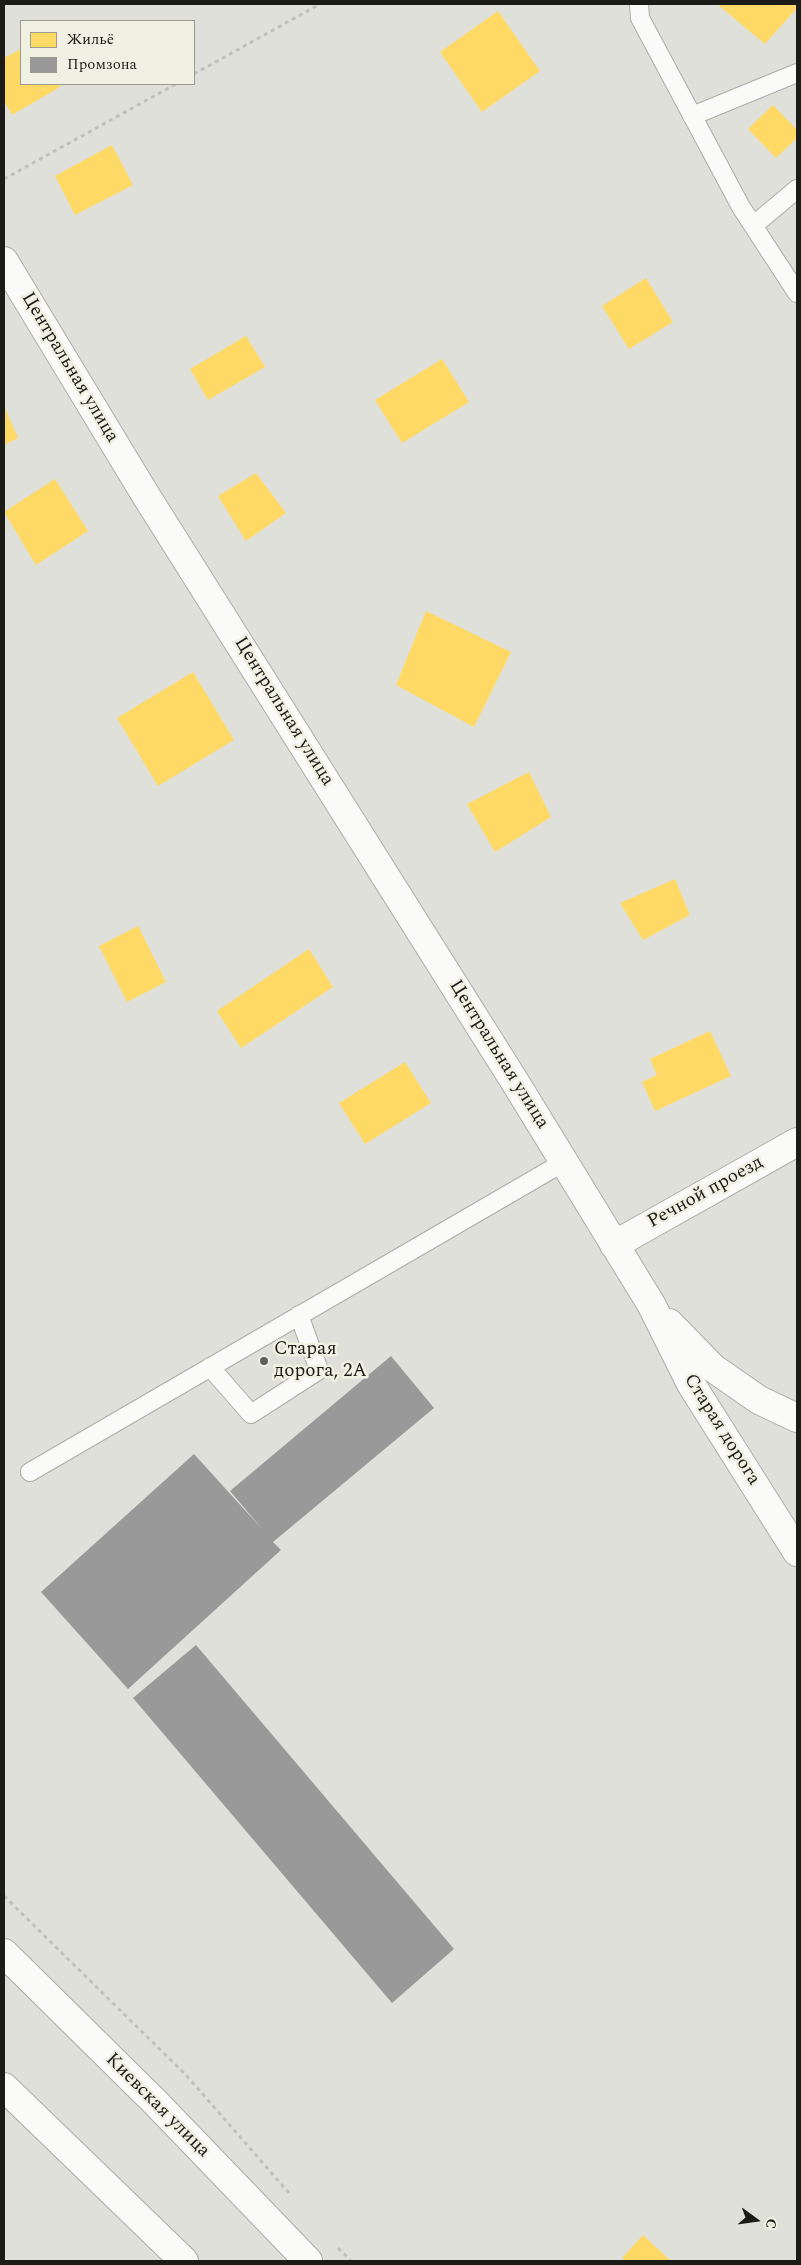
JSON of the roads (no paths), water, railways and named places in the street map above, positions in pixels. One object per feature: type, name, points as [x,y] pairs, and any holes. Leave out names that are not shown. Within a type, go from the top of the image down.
[{"type":"street","name":"Центральная улица","points":[[4,261],[146,494],[564,1162]]},
{"type":"street","name":"Речной проезд","points":[[614,1245],[797,1142]]},
{"type":"street","name":"Старая дорога","points":[[564,1162],[651,1304],[692,1384],[797,1552]]},
{"type":"street","name":"Старая дорога","points":[[651,1304],[713,1368],[759,1400],[797,1418]]},
{"type":"street","name":"Киевская улица","points":[[4,1953],[156,2103],[308,2261]]},
{"type":"street","points":[[4,2087],[184,2261]]},
{"type":"lane","points":[[639,4],[640,18],[740,207],[754,225],[797,293]]},
{"type":"lane","points":[[692,116],[797,72]]},
{"type":"lane","points":[[754,225],[797,189]]},
{"type":"lane","points":[[30,1472],[564,1162]]},
{"type":"lane","points":[[210,1367],[251,1414],[320,1370],[299,1315]]},
{"type":"place","name":"Старая дорога, 2А","points":[[264,1361]]}]
